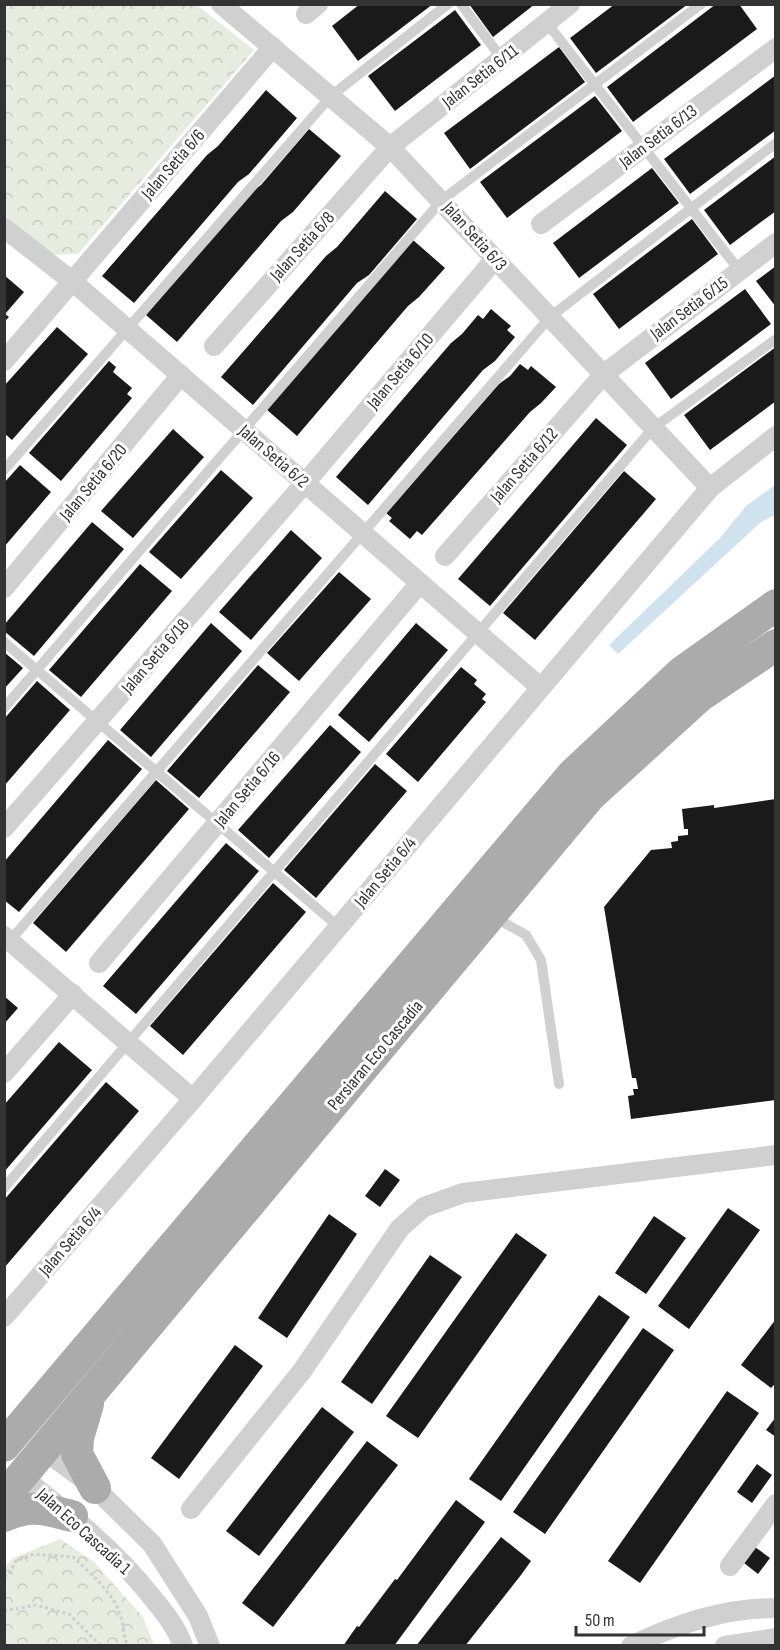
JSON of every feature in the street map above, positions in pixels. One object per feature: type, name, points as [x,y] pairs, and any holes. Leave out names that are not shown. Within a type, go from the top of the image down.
[{"type":"main road","name":"Persiaran Eco Cascadia","points":[[17,1464],[34,1416],[50,1392],[572,775],[682,672],[776,605]]},
{"type":"main road","name":"Persiaran Eco Cascadia","points":[[17,1464],[93,1393],[591,796],[700,696],[776,645]]},
{"type":"main road","points":[[93,1393],[85,1411],[78,1438],[77,1454],[105,1498]]},
{"type":"main road","points":[[4,1516],[27,1508],[47,1510],[82,1525]]},
{"type":"street","name":"Jalan Setia 6/3","points":[[221,4],[390,147],[710,488]]},
{"type":"street","name":"Jalan Setia 6/11","points":[[390,147],[570,4]]},
{"type":"street","name":"Jalan Setia 6/6","points":[[8,351],[72,281],[273,47]]},
{"type":"street","name":"Jalan Setia 6/13","points":[[541,224],[776,48]]},
{"type":"street","name":"Jalan Setia 6/8","points":[[214,346],[390,147]]},
{"type":"street","name":"Jalan Setia 6/2","points":[[4,228],[72,281],[540,687]]},
{"type":"street","name":"Jalan Setia 6/15","points":[[603,374],[776,243]]},
{"type":"street","name":"Jalan Setia 6/10","points":[[305,483],[495,259]]},
{"type":"street","name":"Jalan Setia 6/12","points":[[445,556],[603,374]]},
{"type":"street","name":"Jalan Setia 6/20","points":[[4,588],[181,375]]},
{"type":"street","name":"Jalan Setia 6/4","points":[[4,1317],[193,1099],[710,488],[776,436]]},
{"type":"street","name":"Jalan Setia 6/18","points":[[4,828],[305,483]]},
{"type":"street","name":"Jalan Setia 6/16","points":[[99,963],[420,583]]},
{"type":"street","points":[[6,942],[73,994],[193,1099]]},
{"type":"street","points":[[4,1073],[73,994]]},
{"type":"street","points":[[191,1509],[302,1371],[400,1228],[424,1207],[463,1193],[776,1155]]},
{"type":"street","name":"Jalan Eco Cascadia 1","points":[[17,1464],[105,1498],[152,1544],[198,1616],[210,1646]]},
{"type":"street","name":"Jalan Eco Cascadia 1","points":[[17,1464],[128,1567],[176,1628],[183,1646]]},
{"type":"street","points":[[82,1525],[105,1498]]},
{"type":"street","points":[[730,1566],[776,1504]]},
{"type":"street","points":[[128,1567],[152,1544]]},
{"type":"street","points":[[631,1646],[669,1628],[692,1621],[748,1608],[776,1608]]},
{"type":"street","points":[[725,1646],[776,1638]]},
{"type":"lane","points":[[4,470],[331,96],[448,4]]},
{"type":"lane","points":[[461,4],[502,59]]},
{"type":"lane","points":[[4,708],[442,200],[701,4]]},
{"type":"lane","points":[[547,23],[739,270]]},
{"type":"lane","points":[[6,942],[157,772],[550,317],[776,143]]},
{"type":"lane","points":[[4,1188],[653,428],[776,339]]},
{"type":"lane","points":[[4,642],[339,927]]},
{"type":"lane","points":[[491,915],[526,935],[541,960],[559,1084]]},
{"type":"path","points":[[4,1576],[9,1574],[16,1561],[34,1554],[73,1557],[111,1596],[121,1618],[123,1637],[128,1646]]},
{"type":"path","points":[[4,1611],[36,1605],[69,1614],[101,1646]]},
{"type":"green space","points":[[4,5],[197,5],[254,50],[78,254],[52,255],[5,216]]},
{"type":"green space","points":[[60,1539],[94,1562],[143,1617],[154,1645],[5,1645],[5,1567],[13,1558]]},
{"type":"water","points":[[775,485],[775,515],[761,522],[618,654],[609,645],[720,538],[746,506]]},
{"type":"building","points":[[360,4],[433,4],[358,61],[332,26]]},
{"type":"building","points":[[469,4],[535,4],[493,37]]},
{"type":"building","points":[[615,4],[688,4],[596,73],[570,38]]},
{"type":"building","points":[[716,4],[739,4],[757,29],[633,122],[607,87]]},
{"type":"building","points":[[455,10],[481,45],[395,111],[368,76]]},
{"type":"building","points":[[559,47],[585,82],[470,169],[444,133]]},
{"type":"building","points":[[776,75],[776,130],[690,194],[664,159]]},
{"type":"building","points":[[266,90],[297,118],[249,174],[238,182],[134,303],[102,276]]},
{"type":"building","points":[[595,96],[622,131],[507,218],[480,182]]},
{"type":"building","points":[[309,129],[341,156],[293,212],[281,221],[177,342],[146,315],[250,193],[261,185]]},
{"type":"building","points":[[776,156],[776,211],[730,245],[704,210]]},
{"type":"building","points":[[652,168],[679,203],[579,278],[553,243]]},
{"type":"building","points":[[385,191],[417,219],[369,275],[357,283],[253,405],[221,377]]},
{"type":"building","points":[[692,219],[718,254],[619,329],[593,294]]},
{"type":"building","points":[[413,240],[445,268],[408,306],[297,436],[266,409]]},
{"type":"building","points":[[776,266],[776,307],[756,281]]},
{"type":"building","points":[[4,275],[24,292],[5,314],[9,317],[4,322]]},
{"type":"building","points":[[745,289],[771,324],[671,399],[645,363]]},
{"type":"building","points":[[491,309],[511,326],[507,330],[515,337],[495,361],[483,370],[368,505],[336,477],[451,343],[478,315],[483,319]]},
{"type":"building","points":[[57,327],[88,354],[12,440],[4,433],[4,386]]},
{"type":"building","points":[[776,347],[776,401],[710,450],[684,415]]},
{"type":"building","points":[[109,361],[116,367],[113,372],[132,388],[127,394],[132,398],[61,481],[29,453]]},
{"type":"building","points":[[520,364],[528,370],[531,366],[556,387],[530,412],[422,535],[417,531],[410,539],[389,521],[392,518],[386,513],[499,384]]},
{"type":"building","points":[[596,418],[627,445],[490,606],[458,579]]},
{"type":"building","points":[[173,429],[204,457],[133,538],[101,511]]},
{"type":"building","points":[[20,465],[51,492],[4,547],[4,483]]},
{"type":"building","points":[[221,470],[253,498],[181,579],[149,552]]},
{"type":"building","points":[[624,471],[656,499],[535,640],[503,613]]},
{"type":"building","points":[[92,522],[124,549],[34,656],[4,631],[4,625]]},
{"type":"building","points":[[291,530],[322,558],[251,640],[219,612]]},
{"type":"building","points":[[140,564],[172,591],[81,697],[49,670]]},
{"type":"building","points":[[339,572],[371,599],[299,681],[267,653]]},
{"type":"building","points":[[211,623],[242,651],[151,757],[120,730]]},
{"type":"building","points":[[416,623],[448,650],[369,742],[338,715]]},
{"type":"building","points":[[4,652],[23,668],[4,689]]},
{"type":"building","points":[[258,665],[290,692],[199,798],[167,771]]},
{"type":"building","points":[[461,667],[477,680],[474,684],[486,694],[482,699],[486,702],[418,782],[386,754]]},
{"type":"building","points":[[37,681],[70,710],[4,786],[4,719]]},
{"type":"building","points":[[330,725],[361,752],[269,858],[238,830]]},
{"type":"building","points":[[108,740],[142,769],[19,912],[4,900],[4,862]]},
{"type":"building","points":[[375,764],[407,791],[316,898],[284,870]]},
{"type":"building","points":[[156,780],[189,809],[66,952],[33,923]]},
{"type":"building","points":[[776,799],[776,1100],[631,1119],[628,1096],[634,1095],[633,1089],[638,1089],[636,1078],[632,1078],[604,907],[651,850],[672,848],[671,842],[678,841],[678,836],[688,835],[688,829],[684,829],[682,809],[714,805],[714,808]]},
{"type":"building","points":[[226,843],[259,871],[136,1014],[103,986]]},
{"type":"building","points":[[273,883],[306,912],[183,1055],[150,1026]]},
{"type":"building","points":[[4,996],[18,1008],[4,1024]]},
{"type":"building","points":[[59,1042],[92,1070],[4,1172],[4,1105]]},
{"type":"building","points":[[106,1082],[139,1111],[4,1268],[4,1200]]},
{"type":"building","points":[[385,1169],[400,1180],[380,1207],[365,1196]]},
{"type":"building","points":[[728,1208],[760,1230],[689,1329],[658,1306]]},
{"type":"building","points":[[329,1214],[357,1234],[287,1338],[258,1318]]},
{"type":"building","points":[[654,1216],[686,1238],[646,1294],[615,1273]]},
{"type":"building","points":[[516,1233],[547,1255],[418,1438],[386,1416]]},
{"type":"building","points":[[430,1255],[462,1277],[372,1404],[341,1382]]},
{"type":"building","points":[[599,1295],[630,1317],[501,1501],[469,1479]]},
{"type":"building","points":[[776,1319],[776,1383],[771,1388],[741,1365]]},
{"type":"building","points":[[643,1328],[674,1350],[545,1534],[513,1512]]},
{"type":"building","points":[[235,1345],[263,1366],[179,1479],[151,1458]]},
{"type":"building","points":[[727,1391],[759,1413],[640,1583],[608,1561]]},
{"type":"building","points":[[322,1407],[354,1432],[259,1556],[226,1531]]},
{"type":"building","points":[[776,1417],[776,1437],[766,1430]]},
{"type":"building","points":[[367,1441],[398,1465],[273,1627],[242,1603]]},
{"type":"building","points":[[757,1464],[772,1475],[752,1503],[737,1492]]},
{"type":"building","points":[[456,1500],[485,1522],[394,1646],[343,1646],[395,1579],[397,1580]]},
{"type":"building","points":[[501,1537],[531,1561],[521,1575],[465,1646],[416,1646]]},
{"type":"building","points":[[755,1547],[770,1558],[758,1574],[744,1563]]}]
